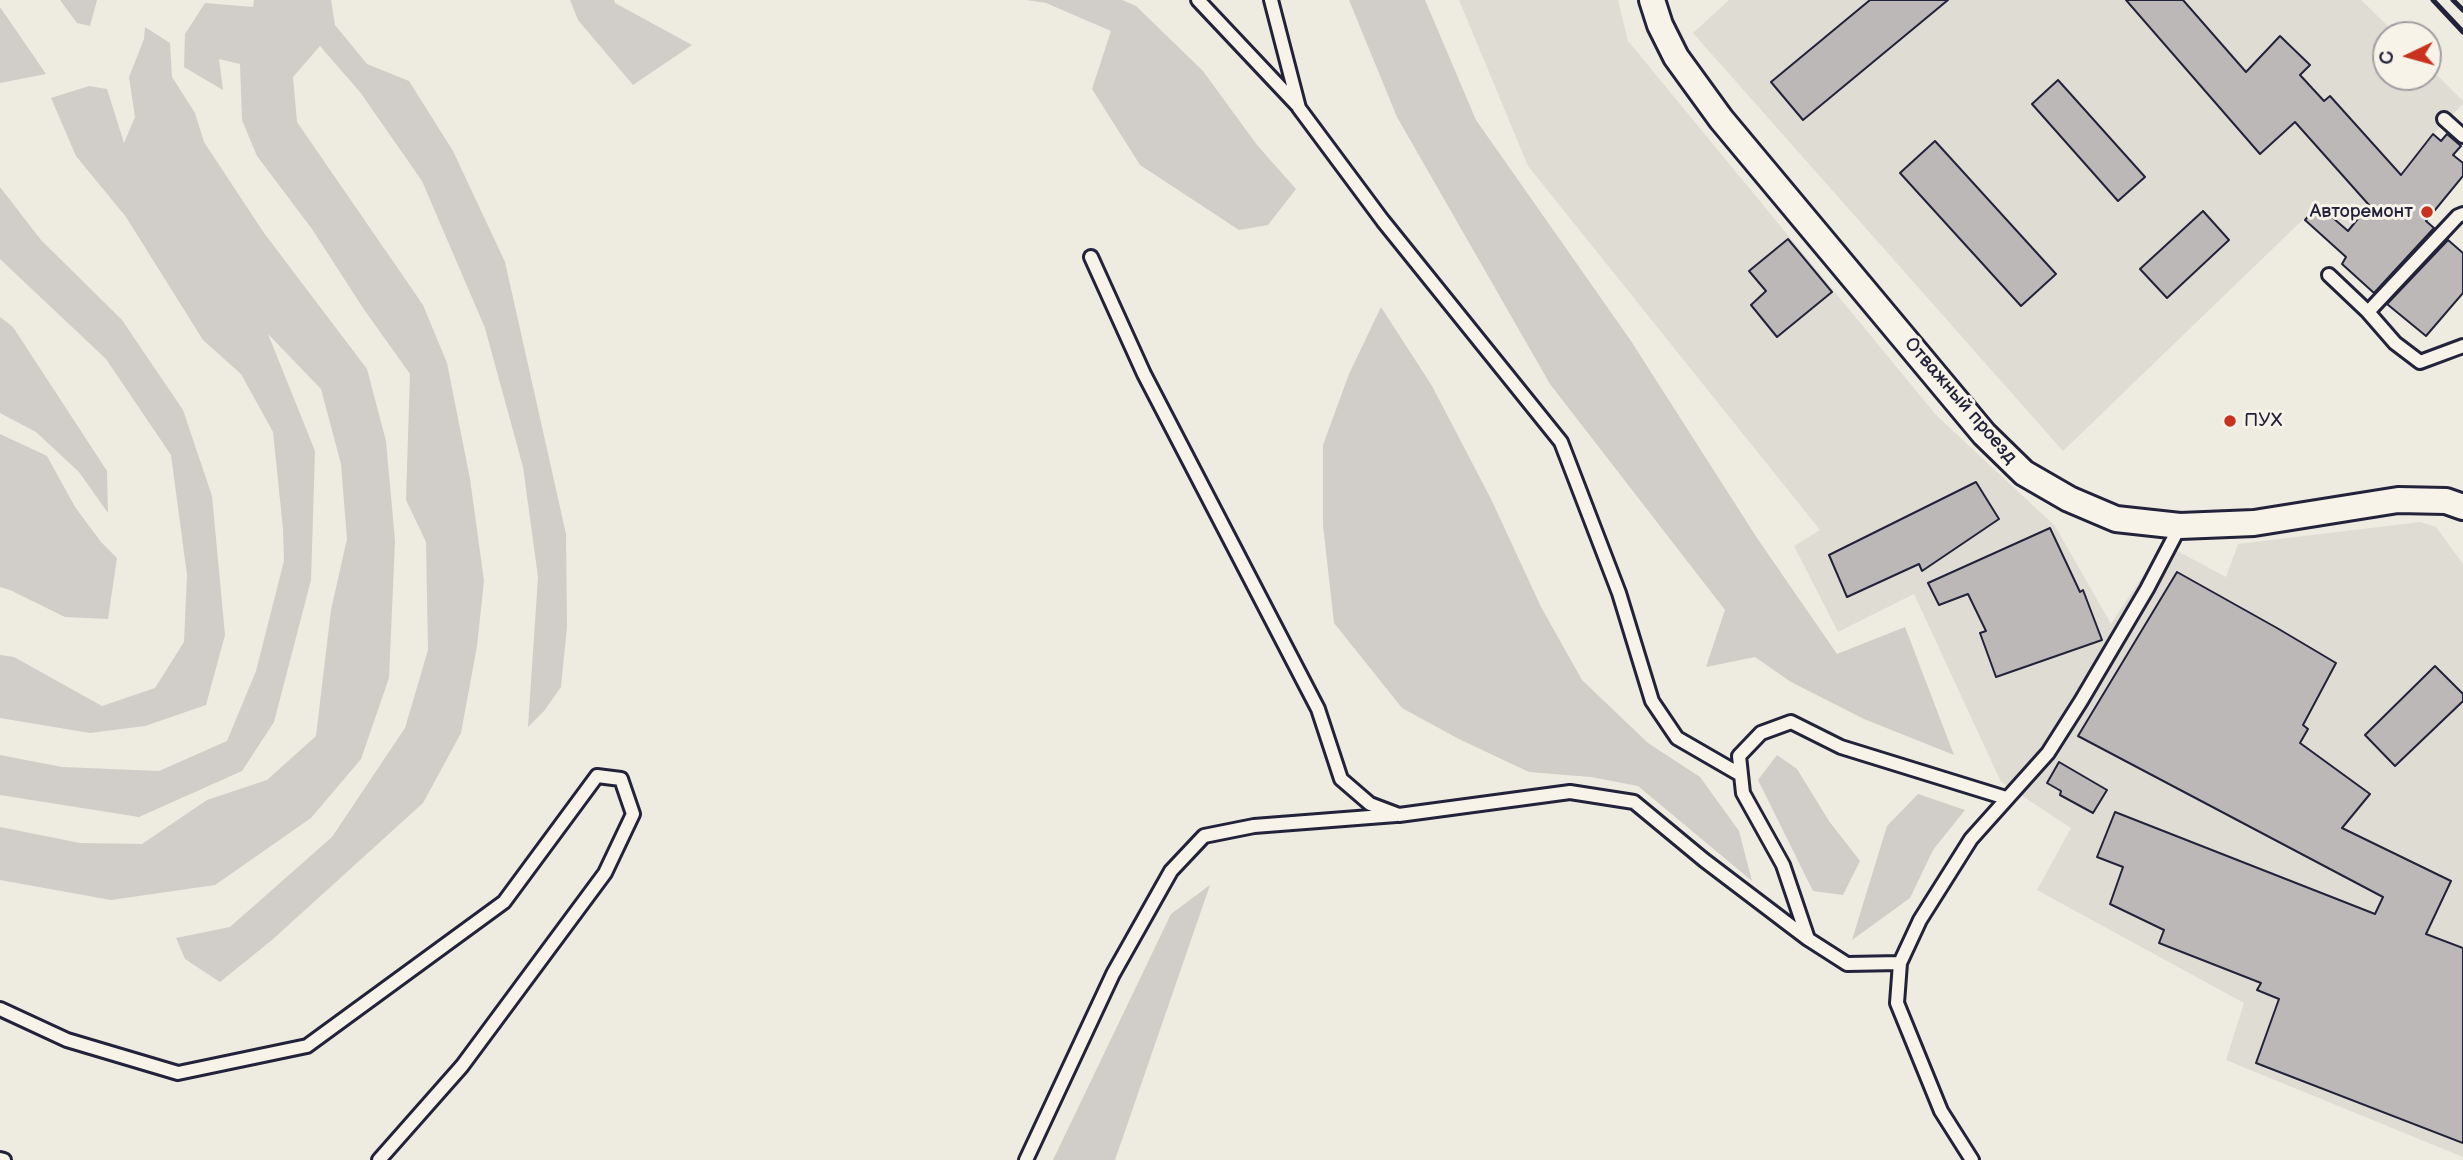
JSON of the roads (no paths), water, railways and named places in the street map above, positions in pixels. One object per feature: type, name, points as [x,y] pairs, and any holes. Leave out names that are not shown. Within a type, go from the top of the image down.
[{"type":"street","name":"Отважный проезд","points":[[1653,0],[1660,25],[1676,58],[1721,119],[1984,434],[2024,473],[2068,499],[2116,519],[2180,526],[2255,523],[2398,500],[2446,501],[2463,507]]},
{"type":"lane","points":[[1198,0],[1299,107],[1383,221],[1561,442],[1619,593],[1652,701],[1677,738],[1741,775]]},
{"type":"lane","points":[[1270,0],[1299,107]]},
{"type":"lane","points":[[2444,119],[2463,136]]},
{"type":"lane","points":[[2368,312],[2458,216],[2463,214]]},
{"type":"lane","points":[[1091,257],[1144,374],[1318,709],[1341,779],[1370,804],[1399,815]]},
{"type":"lane","points":[[2329,275],[2368,312],[2395,343],[2420,362],[2463,346]]},
{"type":"lane","points":[[1972,1160],[1941,1111],[1897,1003],[1900,963],[1920,920],[1971,839],[2048,753],[2147,589],[2180,526]]},
{"type":"lane","points":[[1808,939],[1783,865],[1743,793],[1739,756],[1761,733],[1791,722],[1841,747],[2006,798]]},
{"type":"lane","points":[[0,1009],[67,1040],[178,1073],[307,1046],[504,902],[597,776],[621,779],[633,814],[605,873],[462,1066],[379,1160]]},
{"type":"lane","points":[[1026,1160],[1113,974],[1171,871],[1204,836],[1254,826],[1399,815],[1570,792],[1634,802],[1704,860],[1808,939],[1847,964],[1900,963]]},
{"type":"railway","points":[[2433,0],[2463,32]]},
{"type":"railway","points":[[2453,0],[2463,10]]},
{"type":"place","name":"Авторемонт","points":[[2427,212]]},
{"type":"place","name":"ПУХ","points":[[2230,421]]}]
